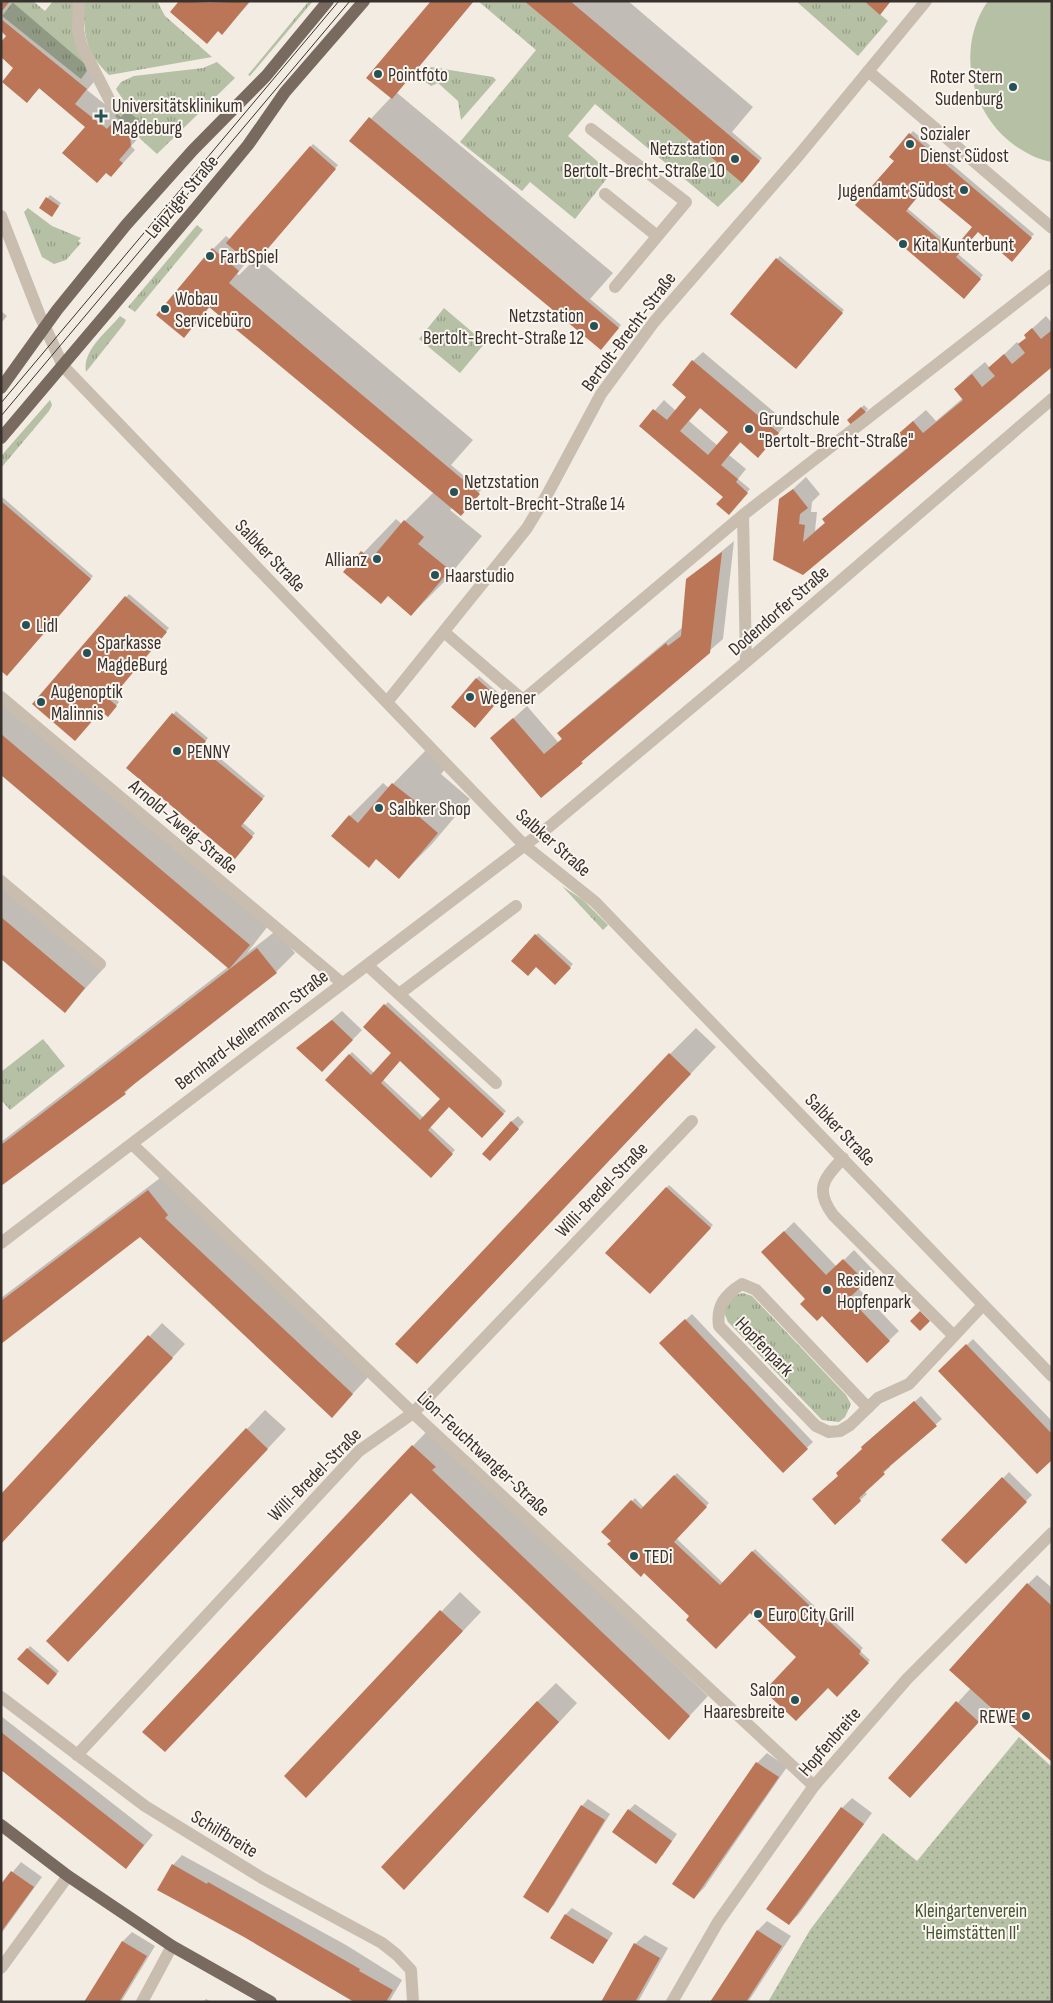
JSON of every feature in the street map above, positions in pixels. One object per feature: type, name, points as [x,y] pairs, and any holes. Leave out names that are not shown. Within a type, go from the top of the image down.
[{"type":"main road","name":"Leipziger Straße","points":[[1,388],[45,326],[126,225],[193,150],[266,76],[328,1]]},
{"type":"main road","name":"Leipziger Straße","points":[[1,438],[248,145],[285,92],[364,1]]},
{"type":"main road","points":[[1,1825],[68,1876],[172,1946],[271,2002]]},
{"type":"street","points":[[79,1],[78,29],[81,44],[112,105]]},
{"type":"street","name":"Bertolt-Brecht-Straße","points":[[387,702],[527,528],[601,394],[654,322],[868,72],[926,1]]},
{"type":"street","points":[[868,72],[1052,228]]},
{"type":"street","points":[[591,129],[686,202],[614,287]]},
{"type":"street","points":[[605,194],[657,236]]},
{"type":"street","name":"Salbker Straße","points":[[1,216],[63,366],[525,846],[595,902],[1052,1376]]},
{"type":"street","points":[[444,632],[523,700],[743,516],[1052,275]]},
{"type":"street","name":"Dodendorfer Straße","points":[[525,846],[746,662],[1052,399]]},
{"type":"street","points":[[743,516],[746,662]]},
{"type":"street","name":"Arnold-Zweig-Straße","points":[[1,697],[342,984]]},
{"type":"street","name":"Bernhard-Kellermann-Straße","points":[[1,1243],[525,846]]},
{"type":"street","points":[[1,881],[100,964]]},
{"type":"street","points":[[398,994],[516,906]]},
{"type":"street","points":[[367,965],[496,1083]]},
{"type":"street","name":"Willi-Bredel-Straße","points":[[77,1755],[359,1451],[413,1413],[692,1122]]},
{"type":"street","name":"Lion-Feuchtwanger-Straße","points":[[132,1144],[413,1413],[814,1786]]},
{"type":"street","points":[[843,1158],[826,1176],[822,1188],[825,1204],[833,1215],[954,1336]]},
{"type":"street","name":"Hopfenpark","points":[[868,1408],[756,1290],[742,1284],[729,1292],[717,1313],[719,1326],[816,1426],[829,1432],[840,1431],[868,1408],[878,1398],[909,1384],[983,1305]]},
{"type":"street","name":"Hopfenbreite","points":[[672,2002],[718,1922],[814,1786],[907,1679],[1052,1533]]},
{"type":"street","name":"Schilfbreite","points":[[1,1697],[145,1806],[262,1878],[382,1943],[411,1970],[413,2002]]},
{"type":"street","points":[[1,1968],[68,1876]]},
{"type":"street","points":[[142,2002],[172,1946]]},
{"type":"green space","points":[[14,1],[33,1],[45,11],[53,1],[75,1],[81,54],[87,71],[81,79],[2,16]]},
{"type":"green space","points":[[84,1],[157,1],[165,16],[212,57],[109,75],[95,58],[87,42],[84,24]]},
{"type":"green space","points":[[309,1],[313,1],[250,76],[248,75]]},
{"type":"green space","points":[[478,1],[524,1],[742,183],[718,207],[595,104],[568,136],[611,173],[575,219],[530,182],[522,191],[460,142],[536,50]]},
{"type":"green space","points":[[796,1],[864,1],[888,21],[858,56]]},
{"type":"green space","name":"Roter Stern Sudenburg","points":[[988,1],[1052,1],[1052,162],[1038,158],[1017,147],[1001,133],[988,117],[978,99],[972,80],[970,59],[972,39],[978,19]]},
{"type":"green space","points":[[217,62],[235,78],[157,154],[115,116],[126,104],[116,89],[121,82],[134,76],[203,68]]},
{"type":"green space","points":[[431,67],[493,77],[496,80],[461,120],[458,101],[438,83],[431,86],[422,79]]},
{"type":"green space","points":[[28,208],[52,226],[81,238],[78,241],[81,243],[66,260],[54,264],[42,257],[24,212]]},
{"type":"green space","points":[[197,225],[203,230],[135,312],[128,307]]},
{"type":"green space","points":[[444,308],[485,343],[460,373],[419,339]]},
{"type":"green space","points":[[120,316],[126,320],[124,324],[86,372],[88,356],[92,349]]},
{"type":"green space","points":[[50,400],[52,405],[49,411],[1,468],[1,456]]},
{"type":"green space","points":[[562,886],[583,900],[608,925],[603,930]]},
{"type":"green space","points":[[43,1039],[65,1066],[10,1110],[1,1100],[1,1072]]},
{"type":"green space","points":[[743,1293],[752,1296],[846,1395],[851,1404],[845,1417],[839,1422],[822,1420],[728,1322],[723,1310],[735,1295]]},
{"type":"green space","name":"Kleingartenverein 'Heimstätten II'","points":[[1019,1737],[1052,1767],[1052,2002],[768,2002],[810,1930],[883,1833],[917,1861]]},
{"type":"building","points":[[1,1],[10,1],[1,12]]},
{"type":"building","points":[[179,1],[209,3],[250,1],[222,35],[218,31],[207,44],[170,12]]},
{"type":"building","points":[[431,1],[474,1],[392,99],[366,78]]},
{"type":"building","points":[[524,1],[570,1],[760,161],[742,183]]},
{"type":"building","points":[[864,1],[891,1],[880,15]]},
{"type":"building","points":[[1,19],[87,89],[75,104],[107,129],[113,122],[130,136],[131,146],[119,160],[123,163],[111,177],[106,173],[97,183],[62,153],[85,127],[39,88],[27,103],[2,82],[13,68],[1,57],[1,42],[6,36],[1,31]]},
{"type":"building","points":[[369,117],[619,328],[601,350],[349,141]]},
{"type":"building","name":"Kita Kunterbunt","points":[[909,133],[1032,238],[1012,262],[978,232],[956,257],[981,279],[964,299],[855,205],[894,161],[889,157]],"holes":[[[925,188],[972,227],[952,251],[906,211]]]},
{"type":"building","points":[[310,146],[336,169],[253,266],[226,243]]},
{"type":"building","points":[[46,197],[59,206],[52,217],[39,208]]},
{"type":"building","points":[[212,248],[239,271],[229,283],[480,494],[461,516],[209,307],[184,338],[156,315]]},
{"type":"building","points":[[776,258],[843,313],[796,369],[730,314]]},
{"type":"building","points":[[1032,328],[1041,339],[1052,330],[1052,367],[803,575],[773,560],[779,499],[793,489],[808,508],[800,514],[799,524],[805,525],[803,542],[825,523],[822,519],[908,448],[897,435],[913,421],[923,433],[963,400],[954,389],[972,374],[982,387],[995,376],[988,368],[1004,354],[1012,364],[1025,353],[1018,344],[1026,338],[1024,335]]},
{"type":"building","name":"Grundschule \"Bertolt-Brecht-Straße\"","points":[[692,360],[779,433],[758,458],[740,442],[721,465],[738,479],[736,482],[748,493],[729,515],[716,504],[723,497],[639,426],[653,409],[667,420],[686,397],[672,385]],"holes":[[[700,408],[728,432],[708,455],[680,431]]]},
{"type":"building","points":[[861,407],[866,412],[852,426],[847,420]]},
{"type":"building","name":"Lidl","points":[[1,501],[91,579],[7,676],[1,671]]},
{"type":"building","points":[[404,520],[424,537],[418,544],[450,570],[411,616],[388,596],[381,604],[343,572],[361,551],[371,559]]},
{"type":"building","points":[[722,552],[710,653],[541,798],[490,738],[513,718],[544,754],[562,739],[557,733],[666,643],[668,646],[681,636],[686,579]]},
{"type":"building","points":[[125,596],[167,632],[110,700],[117,706],[108,717],[101,711],[75,741],[32,704]]},
{"type":"building","points":[[476,678],[500,699],[475,728],[451,707]]},
{"type":"building","points":[[172,713],[206,741],[201,748],[263,799],[241,826],[253,837],[235,859],[126,768]]},
{"type":"building","points":[[1,734],[250,945],[229,969],[1,775]]},
{"type":"building","points":[[392,783],[415,801],[409,808],[438,833],[399,879],[376,859],[369,868],[331,836],[349,815],[358,823]]},
{"type":"building","points":[[1,917],[85,988],[65,1013],[1,959]]},
{"type":"building","points":[[535,934],[571,968],[555,985],[536,967],[528,976],[511,961]]},
{"type":"building","points":[[257,948],[277,973],[124,1092],[126,1094],[1,1186],[1,1145]]},
{"type":"building","points":[[384,1004],[504,1114],[482,1138],[449,1107],[428,1130],[453,1154],[431,1178],[325,1080],[349,1054],[371,1075],[391,1053],[363,1027]],"holes":[[[400,1061],[440,1099],[420,1120],[381,1083]]]},
{"type":"building","points":[[332,1020],[353,1040],[322,1072],[296,1048]]},
{"type":"building","points":[[669,1053],[691,1074],[417,1364],[395,1344]]},
{"type":"building","points":[[511,1121],[519,1129],[490,1161],[482,1154]]},
{"type":"building","points":[[666,1187],[711,1228],[650,1294],[605,1253]]},
{"type":"building","points":[[148,1190],[168,1215],[165,1218],[353,1394],[332,1418],[140,1237],[1,1344],[1,1301]]},
{"type":"building","name":"Residenz Hopfenpark","points":[[784,1231],[826,1275],[843,1259],[866,1282],[849,1298],[890,1341],[867,1363],[822,1316],[817,1321],[800,1304],[805,1299],[761,1252]]},
{"type":"building","points":[[920,1311],[930,1321],[920,1331],[910,1321]]},
{"type":"building","points":[[685,1319],[808,1449],[783,1473],[659,1343]]},
{"type":"building","points":[[148,1335],[173,1358],[1,1544],[1,1494]]},
{"type":"building","points":[[966,1344],[1052,1434],[1052,1460],[1037,1474],[938,1371]]},
{"type":"building","points":[[914,1401],[937,1426],[883,1472],[885,1474],[859,1498],[861,1501],[835,1525],[812,1499],[838,1476],[836,1473],[862,1449],[861,1447]]},
{"type":"building","points":[[246,1428],[268,1449],[68,1662],[46,1641]]},
{"type":"building","points":[[412,1445],[436,1467],[432,1470],[690,1716],[669,1740],[411,1493],[165,1752],[142,1732]]},
{"type":"building","points":[[674,1475],[707,1507],[674,1542],[720,1585],[752,1551],[828,1623],[830,1622],[861,1651],[859,1654],[869,1663],[837,1697],[828,1688],[796,1721],[764,1691],[796,1657],[750,1613],[716,1649],[686,1620],[689,1616],[644,1573],[641,1577],[607,1544],[611,1541],[601,1532],[631,1500],[641,1509]]},
{"type":"building","points":[[1002,1477],[1027,1502],[966,1564],[941,1540]]},
{"type":"building","name":"REWE","points":[[1027,1583],[1052,1606],[1052,1762],[949,1670]]},
{"type":"building","points":[[440,1610],[463,1631],[306,1798],[284,1776]]},
{"type":"building","points":[[27,1648],[57,1674],[48,1685],[17,1659]]},
{"type":"building","points":[[537,1701],[559,1722],[404,1890],[381,1867]]},
{"type":"building","points":[[956,1701],[979,1722],[910,1798],[888,1778]]},
{"type":"building","points":[[1,1732],[144,1845],[126,1869],[1,1770]]},
{"type":"building","points":[[756,1762],[779,1777],[694,1899],[672,1884]]},
{"type":"building","points":[[581,1805],[605,1820],[548,1913],[523,1897]]},
{"type":"building","points":[[841,1807],[864,1824],[789,1925],[766,1909]]},
{"type":"building","points":[[628,1809],[672,1841],[656,1864],[612,1832]]},
{"type":"building","points":[[172,1864],[207,1884],[208,1882],[393,1990],[386,2002],[354,2002],[244,1937],[157,1890]]},
{"type":"building","points":[[11,1871],[34,1887],[1,1932],[1,1884]]},
{"type":"building","points":[[565,1914],[608,1940],[593,1964],[550,1938]]},
{"type":"building","points":[[757,1930],[782,1946],[746,2002],[710,2002]]},
{"type":"building","points":[[122,1941],[147,1956],[119,2002],[84,2002]]},
{"type":"building","points":[[634,1943],[660,1958],[635,2002],[601,2002]]},
{"type":"tram line","points":[[1,403],[339,1]]},
{"type":"tram line","points":[[1,416],[350,1]]},
{"type":"place","name":"Pointfoto","points":[[378,74]]},
{"type":"place","name":"Roter Stern Sudenburg","points":[[1013,87]]},
{"type":"place","name":"Universitätsklinikum Magdeburg","points":[[101,116]]},
{"type":"place","name":"Sozialer Dienst Südost","points":[[910,144]]},
{"type":"place","name":"Netzstation Bertolt-Brecht-Straße 10","points":[[735,159]]},
{"type":"place","name":"Jugendamt Südost","points":[[964,190]]},
{"type":"place","name":"Kita Kunterbunt","points":[[903,244]]},
{"type":"place","name":"FarbSpiel","points":[[210,256]]},
{"type":"place","name":"Wobau Servicebüro","points":[[165,309]]},
{"type":"place","name":"Netzstation Bertolt-Brecht-Straße 12","points":[[594,326]]},
{"type":"place","name":"Grundschule \"Bertolt-Brecht-Straße\"","points":[[749,429]]},
{"type":"place","name":"Netzstation Bertolt-Brecht-Straße 14","points":[[454,492]]},
{"type":"place","name":"Allianz","points":[[377,559]]},
{"type":"place","name":"Haarstudio","points":[[435,575]]},
{"type":"place","name":"Lidl","points":[[26,625]]},
{"type":"place","name":"Sparkasse MagdeBurg","points":[[87,653]]},
{"type":"place","name":"Wegener","points":[[470,697]]},
{"type":"place","name":"Augenoptik Malinnis","points":[[41,702]]},
{"type":"place","name":"PENNY","points":[[177,751]]},
{"type":"place","name":"Salbker Shop","points":[[379,808]]},
{"type":"place","name":"Residenz Hopfenpark","points":[[827,1290]]},
{"type":"place","name":"TEDi","points":[[634,1556]]},
{"type":"place","name":"Euro City Grill","points":[[758,1614]]},
{"type":"place","name":"Salon Haaresbreite","points":[[795,1700]]},
{"type":"place","name":"REWE","points":[[1026,1716]]}]
